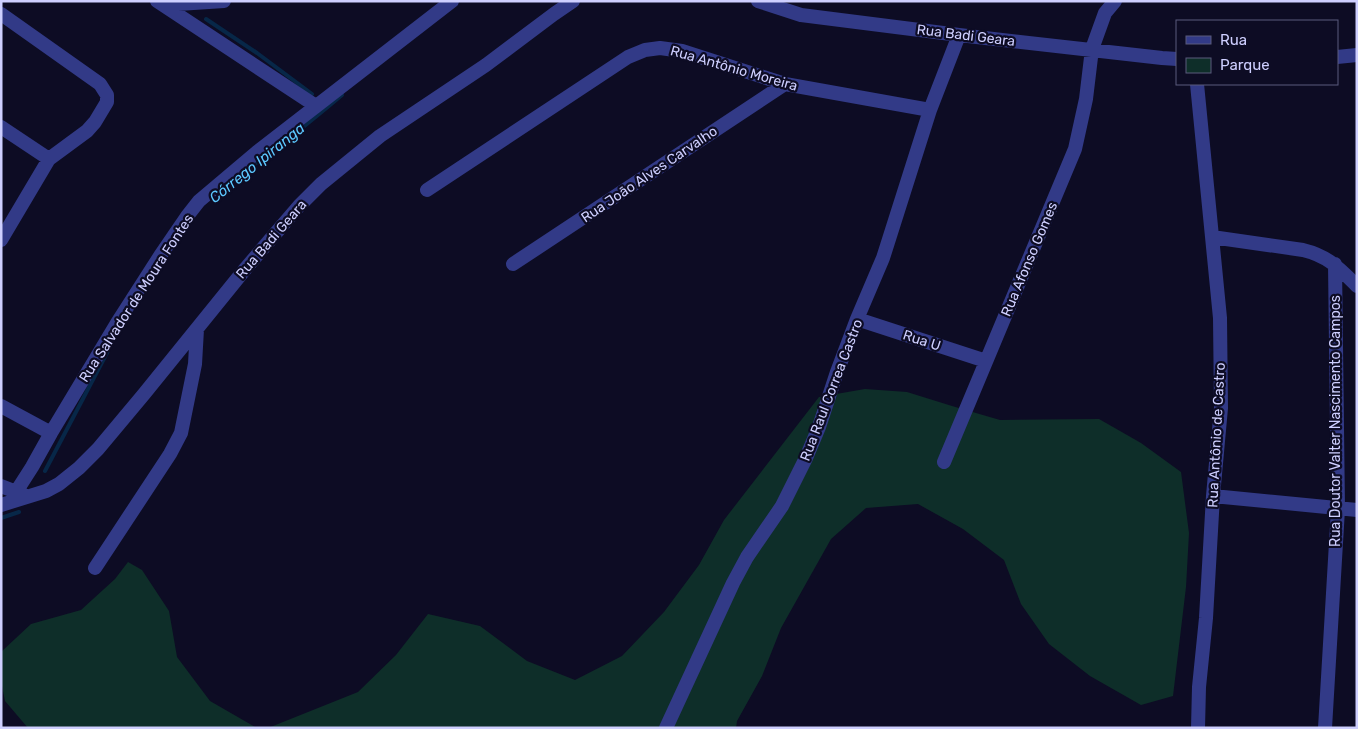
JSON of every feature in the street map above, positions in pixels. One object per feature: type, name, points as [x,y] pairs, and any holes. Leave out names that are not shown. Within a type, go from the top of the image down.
[{"type":"street","points":[[160,3],[224,1]]},
{"type":"street","name":"Rua Salvador de Moura Fontes","points":[[21,494],[32,467],[51,433],[117,323],[160,256],[199,201],[250,158],[452,1]]},
{"type":"street","name":"Rua Badi Geara","points":[[1,505],[21,494],[46,491],[60,484],[80,468],[98,449],[246,268],[299,206],[321,184],[380,136],[486,65],[573,1]]},
{"type":"street","name":"Rua Badi Geara","points":[[758,1],[801,15],[1176,59]]},
{"type":"street","name":"Rua Afonso Gomes","points":[[944,462],[1075,149],[1086,99],[1092,49],[1105,13],[1115,1]]},
{"type":"street","points":[[160,3],[316,106]]},
{"type":"street","points":[[1,14],[100,84],[107,95],[107,102],[95,122],[49,159],[1,240]]},
{"type":"street","name":"Rua Raul Correa Castro","points":[[666,728],[733,583],[747,557],[782,506],[806,458],[819,427],[857,319],[877,275],[930,110],[959,35]]},
{"type":"street","name":"Rua Antônio Moreira","points":[[428,190],[628,57],[645,50],[660,48],[682,51],[785,84],[930,110]]},
{"type":"street","points":[[1338,57],[1357,55]]},
{"type":"street","name":"Rua João Alves Carvalho","points":[[513,264],[785,84]]},
{"type":"street","name":"Rua Antônio de Castro","points":[[1197,85],[1220,318],[1220,408],[1206,618],[1199,688],[1198,728]]},
{"type":"street","points":[[1,127],[49,159]]},
{"type":"street","points":[[1212,237],[1303,250],[1317,254],[1335,264],[1357,286]]},
{"type":"street","name":"Rua Doutor Valter Nascimento Campos","points":[[1325,728],[1338,509],[1335,264]]},
{"type":"street","name":"Rua U","points":[[857,319],[986,361]]},
{"type":"street","points":[[95,568],[170,454],[181,433],[196,364],[197,329]]},
{"type":"street","points":[[1,406],[51,433]]},
{"type":"street","points":[[1,486],[21,494]]},
{"type":"street","points":[[1213,496],[1357,510]]},
{"type":"green space","points":[[865,389],[907,392],[1000,420],[1099,419],[1141,443],[1181,472],[1189,533],[1186,587],[1173,696],[1141,705],[1090,676],[1049,644],[1021,604],[1004,560],[963,529],[918,504],[866,508],[831,539],[781,628],[762,676],[737,721],[736,728],[268,728],[358,692],[396,655],[428,614],[480,626],[527,661],[575,680],[622,656],[664,612],[699,565],[724,520],[819,397]]},
{"type":"green space","points":[[128,562],[142,570],[169,611],[177,657],[210,701],[257,728],[28,728],[5,701],[1,681],[1,652],[31,624],[81,610],[115,579]]},
{"type":"waterway","points":[[206,19],[257,53],[312,94]]},
{"type":"waterway","name":"Córrego Ipiranga","points":[[241,174],[342,95]]},
{"type":"waterway","name":"Córrego Ipiranga","points":[[45,471],[108,351]]},
{"type":"waterway","name":"Córrego Ipiranga","points":[[1,518],[19,512]]}]
